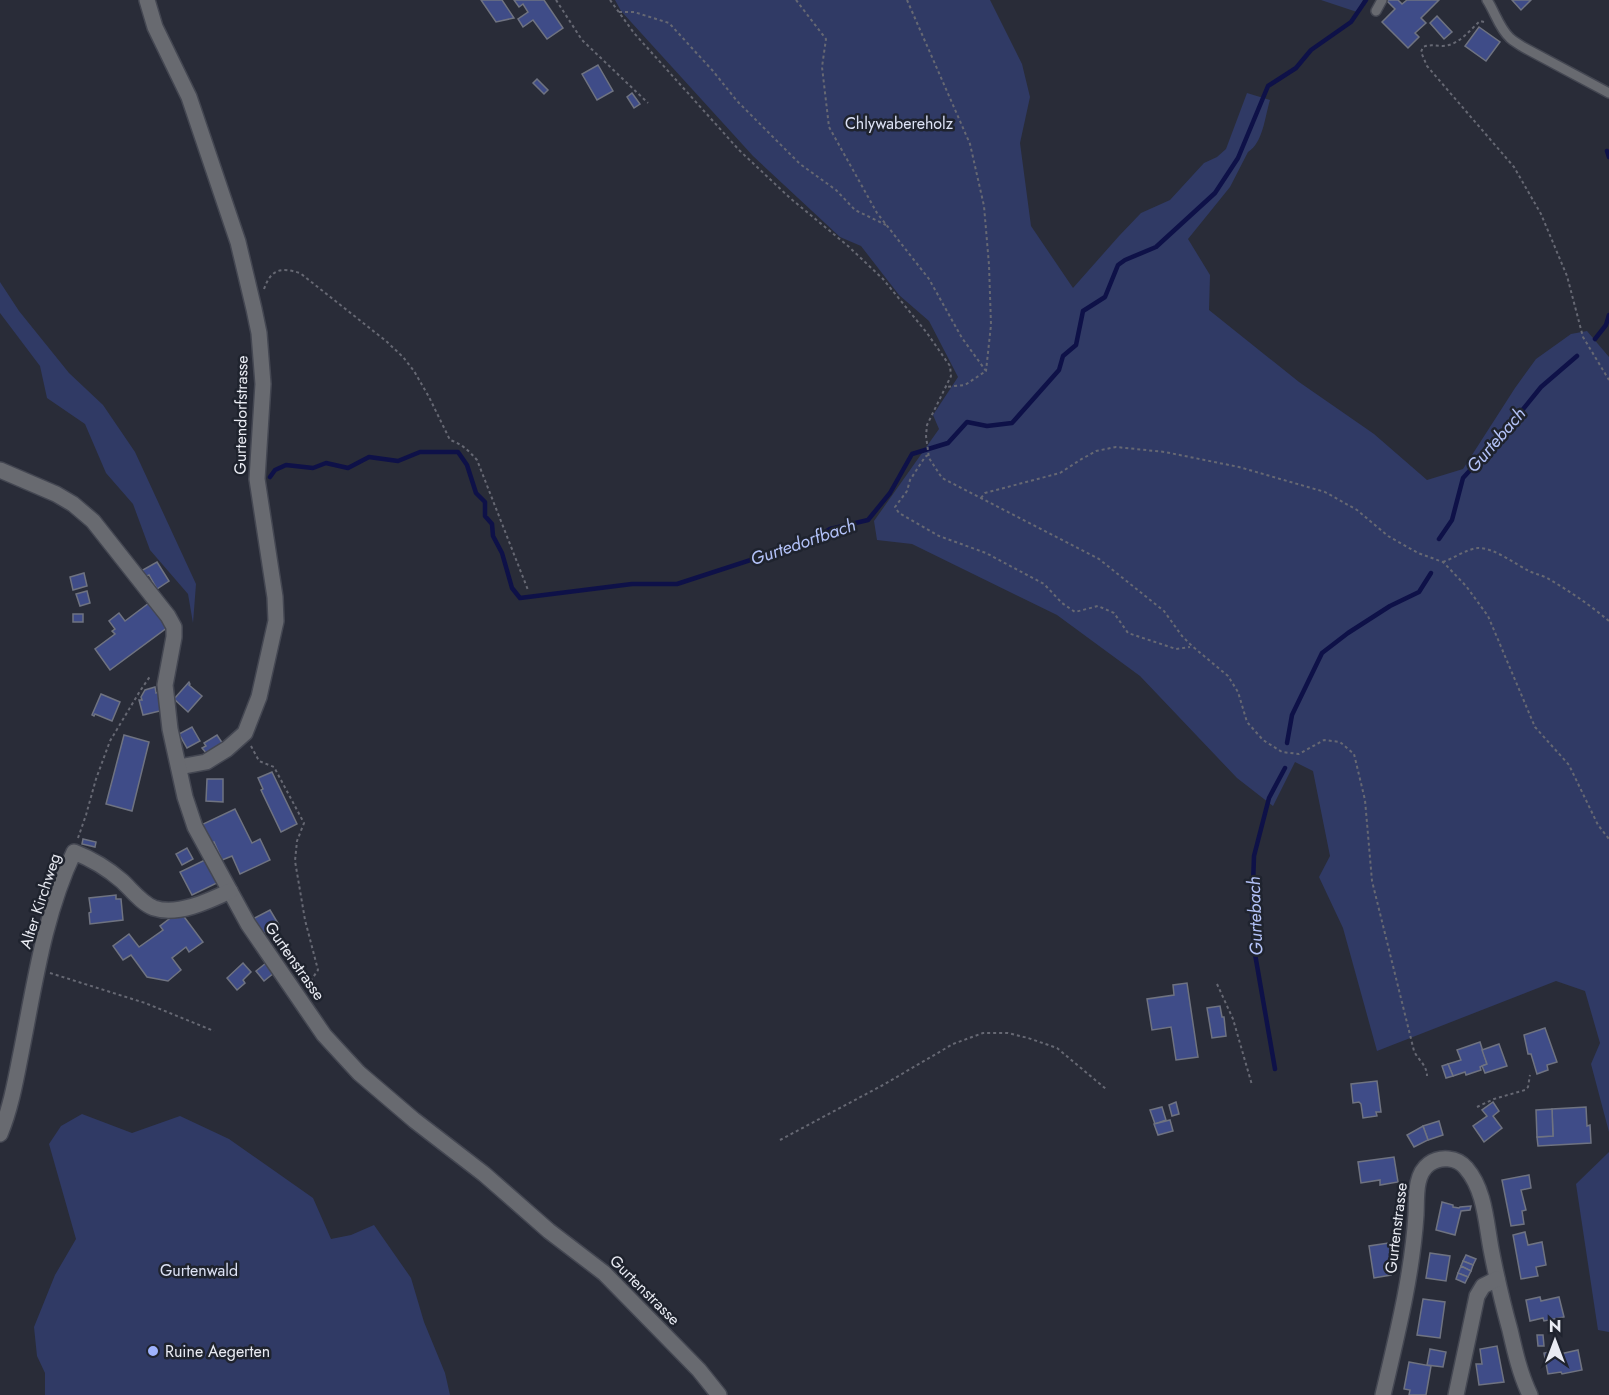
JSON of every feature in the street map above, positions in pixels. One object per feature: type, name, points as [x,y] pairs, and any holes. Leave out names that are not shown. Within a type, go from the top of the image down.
[{"type":"street","name":"Gurtendorfstrasse","points":[[147,0],[155,27],[189,98],[231,220],[259,333],[263,384],[256,479],[275,597],[276,621],[259,697],[245,733],[227,749],[206,762],[179,767]]},
{"type":"street","name":"Gurtenstrasse","points":[[0,470],[56,494],[73,504],[93,521],[168,616],[174,627],[173,646],[165,685],[170,729],[185,797],[195,828],[248,924],[324,1035],[359,1073],[414,1120],[484,1174],[549,1231],[604,1273],[699,1370],[719,1395]]},
{"type":"street","name":"Alter Kirchweg","points":[[0,1134],[14,1088],[38,969],[58,890],[74,852],[99,864],[120,879],[144,902],[156,908],[173,909],[194,906],[230,891]]},
{"type":"street","name":"Gurtenstrasse","points":[[1383,1395],[1408,1283],[1414,1244],[1417,1188],[1422,1171],[1432,1162],[1444,1158],[1453,1159],[1467,1168],[1476,1183],[1487,1219],[1497,1279],[1518,1361],[1530,1395]]},
{"type":"street","points":[[1456,1395],[1477,1296],[1483,1286],[1497,1279]]},
{"type":"lane","points":[[1376,10],[1382,0]]},
{"type":"lane","points":[[1487,0],[1500,25],[1510,38],[1609,93]]},
{"type":"path","points":[[556,0],[582,40],[648,103]]},
{"type":"path","points":[[610,0],[634,33],[739,150],[883,279],[927,333],[950,366],[951,376],[927,425],[928,454],[942,478],[1099,559],[1164,611],[1182,636],[1228,676],[1238,692],[1247,722],[1263,740],[1281,752],[1299,754],[1324,740],[1340,742],[1354,754],[1365,800],[1372,881],[1414,1051],[1426,1067],[1426,1076]]},
{"type":"path","points":[[796,0],[826,39],[822,67],[829,127],[877,213],[929,279],[962,338],[986,371]]},
{"type":"path","points":[[907,0],[973,154],[984,206],[989,265],[990,325],[986,371]]},
{"type":"path","points":[[619,12],[634,12],[669,23],[737,101],[800,164],[836,189],[855,210],[887,225]]},
{"type":"path","points":[[1500,25],[1480,21],[1459,41],[1445,46],[1428,45],[1423,47],[1421,52],[1427,66],[1514,167],[1541,214],[1567,276],[1583,337],[1609,380]]},
{"type":"path","points":[[264,293],[270,276],[278,270],[289,269],[300,273],[403,357],[429,397],[450,441],[468,449],[477,460],[528,590]]},
{"type":"path","points":[[945,387],[965,385],[986,371]]},
{"type":"path","points":[[981,498],[985,493],[1060,473],[1096,451],[1116,447],[1165,452],[1239,467],[1325,492],[1356,510],[1388,536],[1408,548],[1443,562],[1466,586],[1488,616],[1535,728],[1569,765],[1598,825],[1609,839]]},
{"type":"path","points":[[928,454],[895,507],[899,513],[939,536],[986,553],[1044,584],[1062,603],[1075,612],[1098,606],[1114,613],[1128,633],[1176,649],[1192,646]]},
{"type":"path","points":[[1443,562],[1469,550],[1484,549],[1545,578],[1609,621]]},
{"type":"path","points":[[74,852],[110,741],[150,676],[159,669],[168,667]]},
{"type":"path","points":[[245,733],[259,761],[274,767],[304,823],[297,841],[295,861],[305,920],[318,970],[312,980],[295,991]]},
{"type":"path","points":[[38,969],[145,1003],[214,1031]]},
{"type":"path","points":[[1217,984],[1233,1019],[1252,1084]]},
{"type":"path","points":[[780,1140],[883,1085],[953,1044],[983,1033],[1008,1033],[1057,1048],[1106,1089]]},
{"type":"path","points":[[1477,1107],[1494,1099],[1525,1090],[1528,1087],[1530,1075]]},
{"type":"green space","name":"Chlywabereholz","points":[[615,0],[990,0],[1022,64],[1030,97],[1020,143],[1031,226],[1073,288],[1141,213],[1170,200],[1204,163],[1217,157],[1226,149],[1247,93],[1270,100],[1263,129],[1257,142],[1248,152],[1230,187],[1188,239],[1210,275],[1209,310],[1299,382],[1374,434],[1427,480],[1463,469],[1536,359],[1571,334],[1587,331],[1609,357],[1609,1132],[1591,1064],[1600,1043],[1585,991],[1556,981],[1377,1051],[1343,928],[1319,877],[1330,856],[1313,771],[1295,762],[1273,806],[1237,778],[1140,676],[1057,615],[912,544],[877,540],[874,521],[939,429],[933,415],[958,377],[929,321],[899,295],[861,246],[840,237],[753,156],[621,11]]},
{"type":"green space","points":[[1321,0],[1363,0],[1357,12]]},
{"type":"green space","points":[[0,282],[19,311],[69,373],[103,405],[135,452],[196,584],[193,623],[188,594],[150,550],[133,504],[106,473],[85,424],[47,398],[40,366],[0,313]]},
{"type":"green space","name":"Gurtenwald","points":[[82,1114],[132,1133],[180,1116],[229,1139],[313,1198],[331,1239],[351,1235],[374,1225],[411,1278],[424,1322],[445,1373],[450,1395],[45,1395],[45,1373],[37,1356],[34,1327],[55,1275],[76,1239],[49,1144],[61,1126]]},
{"type":"green space","points":[[1609,1152],[1609,1332],[1598,1330],[1576,1184]]},
{"type":"building","points":[[481,0],[502,0],[514,18],[496,22]]},
{"type":"building","points":[[514,0],[544,0],[563,28],[547,39],[533,20],[523,27],[518,19],[528,12],[523,4],[519,7]]},
{"type":"building","points":[[1386,0],[1398,0],[1402,4],[1407,0],[1439,0],[1421,18],[1426,23],[1415,33],[1419,37],[1408,48],[1382,22],[1395,9]]},
{"type":"building","points":[[1512,0],[1531,0],[1521,10]]},
{"type":"building","points":[[1437,16],[1452,32],[1444,39],[1430,23]]},
{"type":"building","points":[[1479,27],[1500,42],[1486,61],[1465,46]]},
{"type":"building","points":[[598,65],[613,91],[597,100],[582,74]]},
{"type":"building","points":[[537,79],[548,90],[544,94],[533,83]]},
{"type":"building","points":[[632,93],[640,104],[634,108],[627,97]]},
{"type":"building","points":[[157,562],[169,581],[157,589],[149,575],[145,577],[141,571]]},
{"type":"building","points":[[84,573],[87,586],[73,590],[70,577]]},
{"type":"building","points":[[87,591],[90,603],[80,606],[76,594]]},
{"type":"building","points":[[149,603],[168,627],[110,670],[95,649],[115,634],[112,631],[115,629],[109,621],[119,613],[125,621]]},
{"type":"building","points":[[73,614],[83,614],[83,622],[73,622]]},
{"type":"building","points":[[189,682],[189,685],[202,696],[188,712],[174,699]]},
{"type":"building","points":[[155,687],[156,693],[159,692],[164,710],[143,715],[139,700],[142,700],[141,697],[145,690]]},
{"type":"building","points":[[101,694],[120,702],[112,721],[95,714],[92,715]]},
{"type":"building","points":[[192,727],[200,741],[187,748],[179,734]]},
{"type":"building","points":[[124,735],[149,742],[132,811],[106,804]]},
{"type":"building","points":[[217,735],[223,744],[207,754],[202,748],[206,746],[204,743]]},
{"type":"building","points":[[272,772],[297,824],[281,832],[261,790],[263,789],[258,778]]},
{"type":"building","points":[[207,779],[223,779],[223,802],[206,801]]},
{"type":"building","points":[[235,809],[252,843],[260,839],[270,860],[240,874],[232,856],[222,860],[214,842],[209,844],[201,825]]},
{"type":"building","points":[[83,839],[96,842],[95,847],[82,844]]},
{"type":"building","points":[[187,848],[193,859],[182,865],[176,854]]},
{"type":"building","points":[[207,859],[219,882],[192,895],[180,872]]},
{"type":"building","points":[[116,895],[116,899],[121,899],[123,920],[90,924],[89,898]]},
{"type":"building","points":[[270,910],[279,925],[261,935],[251,920]]},
{"type":"building","points":[[177,913],[182,914],[203,942],[189,952],[186,947],[172,958],[181,970],[168,981],[147,977],[131,955],[123,960],[113,946],[129,934],[139,947],[163,930],[160,926]]},
{"type":"building","points":[[243,963],[251,972],[243,980],[245,983],[237,990],[227,978]]},
{"type":"building","points":[[266,963],[274,973],[264,981],[256,971]]},
{"type":"building","points":[[1187,983],[1198,1057],[1176,1060],[1171,1027],[1152,1030],[1147,999],[1174,995],[1173,985]]},
{"type":"building","points":[[1220,1006],[1226,1036],[1212,1038],[1207,1008]]},
{"type":"building","points":[[1545,1028],[1557,1062],[1547,1065],[1548,1070],[1537,1074],[1531,1054],[1528,1054],[1524,1035]]},
{"type":"building","points":[[1480,1042],[1487,1064],[1480,1067],[1481,1070],[1453,1076],[1448,1064],[1461,1060],[1457,1050]]},
{"type":"building","points":[[1499,1044],[1507,1066],[1485,1073],[1482,1066],[1487,1064],[1482,1050]]},
{"type":"building","points":[[1448,1064],[1453,1076],[1446,1078],[1442,1066]]},
{"type":"building","points":[[1377,1081],[1381,1112],[1376,1112],[1377,1116],[1363,1118],[1361,1104],[1353,1103],[1351,1084]]},
{"type":"building","points":[[1176,1102],[1179,1114],[1172,1116],[1169,1105]]},
{"type":"building","points":[[1493,1102],[1499,1111],[1493,1116],[1502,1128],[1484,1142],[1473,1126],[1487,1116],[1482,1110]]},
{"type":"building","points":[[1162,1107],[1166,1120],[1155,1124],[1150,1110]]},
{"type":"building","points":[[1586,1107],[1591,1143],[1538,1146],[1537,1137],[1553,1136],[1552,1109]]},
{"type":"building","points":[[1552,1109],[1553,1136],[1537,1137],[1536,1110]]},
{"type":"building","points":[[1170,1120],[1173,1131],[1158,1135],[1154,1124]]},
{"type":"building","points":[[1439,1121],[1443,1135],[1428,1140],[1423,1126]]},
{"type":"building","points":[[1423,1126],[1428,1140],[1414,1147],[1407,1135]]},
{"type":"building","points":[[1394,1157],[1398,1182],[1380,1185],[1380,1180],[1361,1183],[1358,1162]]},
{"type":"building","points":[[1529,1175],[1531,1188],[1521,1190],[1526,1210],[1522,1211],[1524,1224],[1511,1226],[1502,1180]]},
{"type":"building","points":[[1442,1202],[1459,1208],[1471,1206],[1470,1210],[1461,1211],[1455,1235],[1436,1230]]},
{"type":"building","points":[[1525,1232],[1528,1245],[1542,1242],[1546,1265],[1536,1267],[1538,1276],[1521,1279],[1513,1235]]},
{"type":"building","points":[[1395,1242],[1398,1257],[1392,1258],[1394,1269],[1391,1270],[1391,1275],[1374,1278],[1369,1246]]},
{"type":"building","points":[[1430,1253],[1450,1256],[1446,1281],[1426,1278]]},
{"type":"building","points":[[1466,1255],[1476,1259],[1473,1265],[1463,1261]]},
{"type":"building","points":[[1463,1261],[1473,1265],[1471,1271],[1461,1266]]},
{"type":"building","points":[[1461,1266],[1471,1271],[1468,1277],[1458,1273]]},
{"type":"building","points":[[1458,1273],[1468,1277],[1465,1283],[1456,1279]]},
{"type":"building","points":[[1540,1297],[1541,1301],[1559,1297],[1564,1317],[1530,1321],[1526,1300]]},
{"type":"building","points":[[1423,1299],[1445,1302],[1440,1338],[1417,1335]]},
{"type":"building","points":[[1537,1335],[1543,1335],[1544,1346],[1538,1346]]},
{"type":"building","points":[[1497,1346],[1504,1382],[1479,1385],[1476,1364],[1482,1364],[1480,1349]]},
{"type":"building","points":[[1430,1349],[1446,1352],[1443,1367],[1427,1365]]},
{"type":"building","points":[[1560,1350],[1560,1354],[1578,1350],[1582,1370],[1548,1374],[1544,1353]]},
{"type":"building","points":[[1409,1362],[1431,1366],[1426,1395],[1409,1395],[1410,1390],[1404,1389]]},
{"type":"waterway","name":"Gurtedorfbach","points":[[270,477],[275,470],[286,465],[313,468],[326,463],[348,468],[369,457],[398,461],[420,452],[458,452],[467,465],[476,493],[485,502],[485,516],[492,524],[493,536],[502,553],[512,588],[520,598],[632,584],[677,584],[812,540],[830,529],[868,520],[890,493],[912,454],[948,443],[967,422],[987,426],[1012,423],[1059,370],[1063,356],[1076,345],[1083,311],[1105,297],[1118,265],[1156,247],[1215,193],[1238,158],[1268,86],[1296,68],[1311,50],[1351,22],[1366,0]]},
{"type":"waterway","name":"Gurtebach","points":[[1607,151],[1609,157]]},
{"type":"waterway","name":"Gurtebach","points":[[1595,339],[1606,325],[1609,315]]},
{"type":"waterway","name":"Gurtebach","points":[[1439,539],[1452,520],[1463,478],[1541,387],[1577,356]]},
{"type":"waterway","name":"Gurtebach","points":[[1287,743],[1292,715],[1322,653],[1390,606],[1419,592],[1431,573]]},
{"type":"waterway","name":"Gurtebach","points":[[1275,1069],[1255,954],[1252,915],[1254,856],[1269,798],[1285,768]]},
{"type":"place","name":"Ruine Aegerten","points":[[153,1351]]}]
